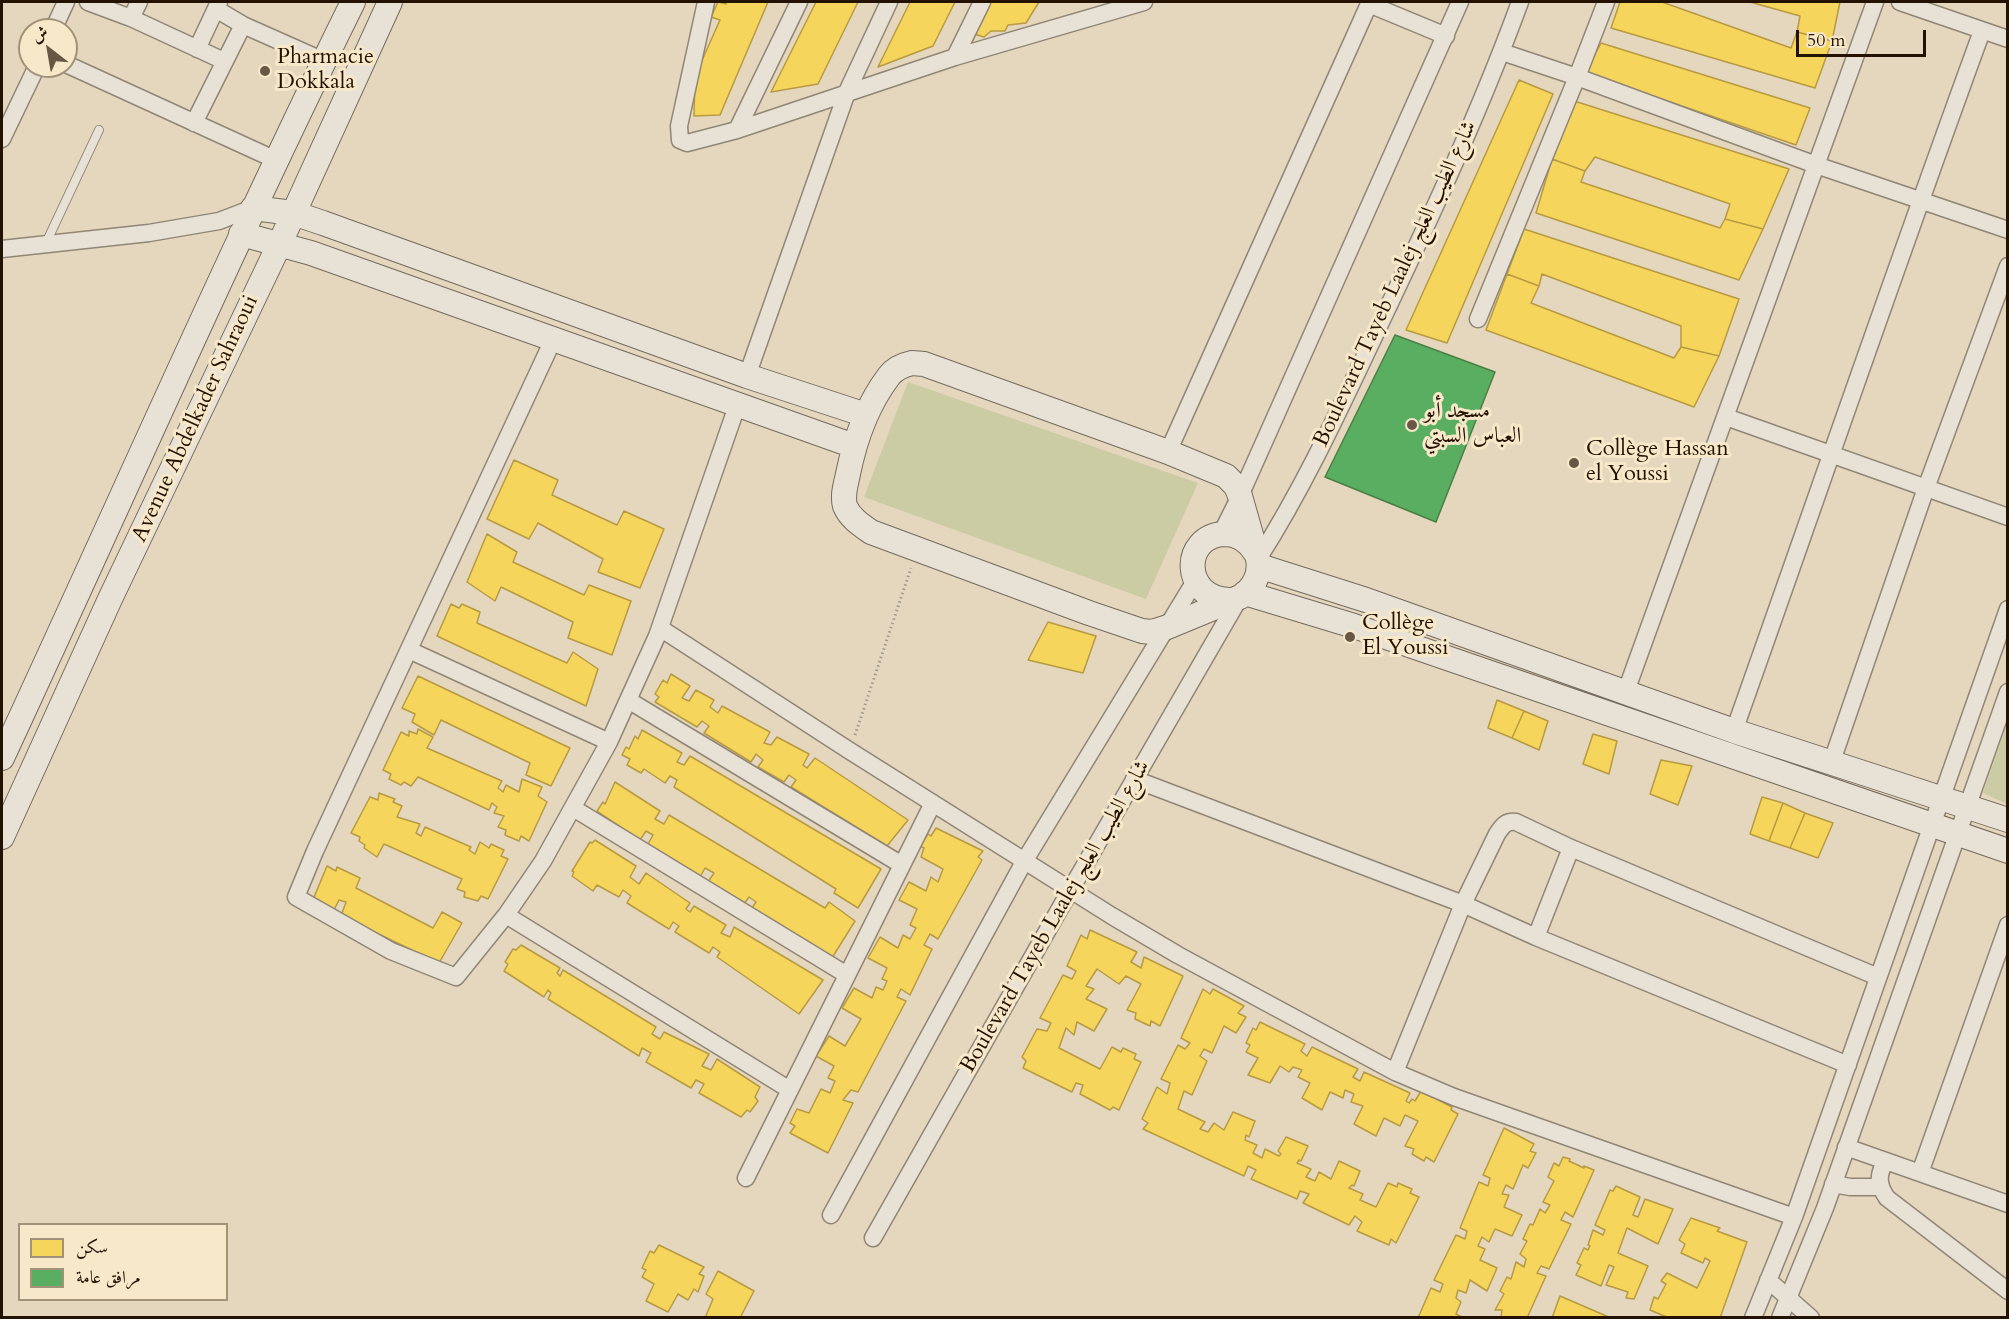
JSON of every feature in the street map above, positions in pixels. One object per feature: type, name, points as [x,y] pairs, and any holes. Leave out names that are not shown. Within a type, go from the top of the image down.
[{"type":"street","points":[[59,18],[66,2]]},
{"type":"street","points":[[88,2],[132,18],[224,61]]},
{"type":"street","points":[[132,18],[139,2]]},
{"type":"street","name":"Avenue Abdelkader Sahraoui","points":[[2,758],[253,208],[353,2]]},
{"type":"street","name":"Avenue Abdelkader Sahraoui","points":[[2,837],[110,599],[280,243],[390,2]]},
{"type":"street","points":[[706,2],[679,126],[680,141],[687,143],[737,130],[955,57],[1144,2]]},
{"type":"street","points":[[737,130],[799,2]]},
{"type":"street","points":[[747,376],[848,92],[889,2]]},
{"type":"street","points":[[955,57],[982,2]]},
{"type":"street","points":[[1221,534],[1460,2]]},
{"type":"street","name":"Boulevard Tayeb Laalej شارع الطيب العلج","points":[[1258,559],[1278,529],[1332,425],[1420,239],[1502,52],[1520,2]]},
{"type":"street","points":[[1478,320],[1606,2]]},
{"type":"street","points":[[1625,694],[1875,2]]},
{"type":"street","points":[[1900,2],[2007,39]]},
{"type":"street","points":[[1168,452],[1369,3],[1446,36]]},
{"type":"street","points":[[197,49],[218,5],[243,25],[324,61]]},
{"type":"street","points":[[194,123],[243,25]]},
{"type":"street","points":[[1734,731],[1920,200],[1982,31]]},
{"type":"street","points":[[1502,52],[1577,77],[1816,165],[2007,230]]},
{"type":"street","points":[[78,70],[276,160]]},
{"type":"street","points":[[2,139],[31,78]]},
{"type":"street","points":[[2,249],[148,233],[219,221],[253,208],[293,213],[747,376],[866,414]]},
{"type":"street","points":[[219,221],[241,234],[280,243],[854,446]]},
{"type":"street","points":[[1831,764],[1926,488],[2007,266]]},
{"type":"street","points":[[553,340],[315,851],[296,897],[392,951],[456,977],[506,915],[543,861],[609,742],[660,628],[737,406]]},
{"type":"street","points":[[912,363],[924,364],[1168,452],[1226,476],[1236,486],[1258,559],[1255,582],[1238,596],[1152,632],[1142,631],[1089,613],[871,532],[855,520],[846,507],[843,496],[854,446],[866,414],[890,375],[900,366],[912,363]]},
{"type":"street","points":[[1726,417],[2007,517]]},
{"type":"street","points":[[2007,820],[1831,764],[1625,694],[1366,600],[1258,559],[1250,544],[1241,537],[1231,534],[1211,537],[1202,543],[1192,561],[1195,581],[1201,590],[1210,596],[1219,599],[1238,596],[1354,626],[2007,851]]},
{"type":"street","points":[[831,1215],[1025,860],[1195,581]]},
{"type":"street","name":"Boulevard Tayeb Laalej شارع الطيب العلج","points":[[873,1238],[1238,596]]},
{"type":"street","points":[[1753,1317],[1794,1217],[2007,609]]},
{"type":"street","points":[[660,628],[850,751],[1178,955],[1395,1072],[1454,1097],[1794,1217]]},
{"type":"street","points":[[409,650],[609,742]]},
{"type":"street","points":[[1780,1317],[1833,1184],[2007,692]]},
{"type":"street","points":[[628,700],[902,865]]},
{"type":"street","points":[[1134,779],[1463,904],[1536,937],[1848,1065]]},
{"type":"street","points":[[746,1178],[933,802]]},
{"type":"street","points":[[573,808],[847,975]]},
{"type":"street","points":[[1395,1072],[1463,904],[1497,834],[1509,821],[1516,822],[1571,848],[1878,977]]},
{"type":"street","points":[[1536,937],[1571,848]]},
{"type":"street","points":[[506,915],[790,1090]]},
{"type":"street","points":[[1920,1173],[2007,925]]},
{"type":"street","points":[[1846,1147],[2007,1204]]},
{"type":"street","points":[[1886,1161],[1880,1170],[1879,1187],[1887,1198],[2007,1291]]},
{"type":"street","points":[[1833,1184],[1850,1187],[1879,1187]]},
{"type":"street","points":[[1768,1280],[1811,1317]]},
{"type":"lane","points":[[46,243],[99,130]]},
{"type":"path","points":[[850,751],[918,548]]},
{"type":"green space","points":[[908,382],[1198,483],[1146,599],[864,497]]},
{"type":"green space","points":[[2007,723],[2007,804],[1983,793]]},
{"type":"building: سكن","points":[[718,2],[726,4],[727,2],[768,2],[720,115],[694,116],[695,76],[720,20],[711,17]]},
{"type":"building: سكن","points":[[816,2],[858,2],[818,84],[771,92]]},
{"type":"building: سكن","points":[[910,2],[955,2],[933,46],[878,67]]},
{"type":"building: سكن","points":[[990,2],[1039,2],[1026,23],[1008,25],[1005,31],[991,31],[984,37],[974,34]]},
{"type":"building: سكن","points":[[1620,2],[1662,2],[1791,48],[1797,32],[1832,41],[1815,88],[1611,28]]},
{"type":"building: سكن","points":[[1750,2],[1840,2],[1832,41],[1797,32],[1800,16]]},
{"type":"building: سكن","points":[[1601,43],[1810,108],[1796,145],[1585,73]]},
{"type":"building: سكن","points":[[1519,80],[1553,94],[1447,343],[1406,330]]},
{"type":"building: سكن","points":[[1571,100],[1789,169],[1763,229],[1725,219],[1730,204],[1595,157],[1585,171],[1552,159]]},
{"type":"building: سكن","points":[[1552,159],[1585,171],[1581,182],[1720,228],[1725,219],[1763,229],[1739,280],[1536,213]]},
{"type":"building: سكن","points":[[1524,229],[1739,299],[1719,356],[1681,347],[1681,326],[1542,274],[1539,286],[1507,274]]},
{"type":"building: سكن","points":[[1507,274],[1539,286],[1531,303],[1674,358],[1681,347],[1719,356],[1694,407],[1486,330]]},
{"type":"building: سكن","points":[[514,460],[558,480],[552,495],[617,525],[624,511],[664,529],[640,588],[598,572],[603,559],[538,523],[529,539],[487,519]]},
{"type":"building: سكن","points":[[487,534],[517,552],[513,562],[584,595],[589,585],[631,601],[612,655],[568,638],[573,622],[501,587],[495,601],[467,582]]},
{"type":"building: سكن","points":[[451,604],[459,608],[462,604],[480,612],[477,623],[567,663],[573,652],[598,669],[586,706],[437,636]]},
{"type":"building: سكن","points":[[1048,622],[1096,636],[1083,673],[1028,660]]},
{"type":"building: سكن","points":[[671,674],[690,686],[682,698],[689,701],[696,690],[714,700],[710,707],[718,713],[722,706],[770,732],[764,743],[771,745],[777,737],[809,754],[803,765],[807,768],[815,758],[908,820],[887,846],[791,787],[796,780],[789,775],[784,782],[758,767],[763,760],[756,754],[751,762],[704,733],[709,726],[702,721],[697,727],[655,702],[659,697],[655,694],[663,680],[667,683]]},
{"type":"building: سكن","points":[[418,676],[570,748],[551,786],[526,775],[530,763],[441,720],[434,735],[412,722],[415,714],[402,708]]},
{"type":"building: سكن","points":[[1497,700],[1524,711],[1512,738],[1488,728]]},
{"type":"building: سكن","points":[[1524,711],[1548,721],[1539,750],[1512,738]]},
{"type":"building: سكن","points":[[418,729],[433,737],[427,748],[502,781],[498,788],[503,792],[506,785],[519,792],[522,779],[542,787],[538,796],[547,802],[529,841],[521,836],[519,841],[505,835],[506,830],[498,827],[504,816],[494,813],[497,807],[492,803],[489,810],[418,777],[411,786],[404,782],[401,785],[389,779],[391,774],[383,770],[401,732],[409,736],[409,731],[417,734]]},
{"type":"building: سكن","points":[[642,730],[682,753],[677,762],[684,765],[690,756],[881,869],[858,908],[834,893],[836,889],[674,787],[677,780],[670,776],[665,783],[644,769],[641,773],[627,765],[630,759],[622,755],[626,747],[629,749],[635,736],[638,739]]},
{"type":"building: سكن","points":[[1593,734],[1617,741],[1609,774],[1583,764]]},
{"type":"building: سكن","points":[[1661,760],[1692,766],[1678,805],[1650,794]]},
{"type":"building: سكن","points":[[615,782],[660,811],[655,819],[664,824],[669,815],[825,908],[829,902],[855,921],[832,958],[752,908],[756,902],[749,897],[744,904],[708,882],[714,873],[705,868],[700,877],[648,844],[653,835],[646,831],[640,840],[597,811],[603,802],[605,804]]},
{"type":"building: سكن","points":[[379,793],[395,799],[393,802],[402,806],[397,817],[420,824],[416,833],[421,836],[425,827],[471,847],[469,850],[475,854],[480,842],[489,848],[491,844],[504,850],[501,856],[508,859],[488,899],[481,896],[478,901],[464,897],[465,892],[457,889],[462,879],[384,844],[377,857],[364,848],[365,845],[359,841],[360,837],[351,833],[370,797],[378,800]]},
{"type":"building: سكن","points":[[1762,797],[1783,803],[1769,841],[1750,834]]},
{"type":"building: سكن","points":[[1783,803],[1805,813],[1790,848],[1769,841]]},
{"type":"building: سكن","points":[[1805,813],[1833,823],[1818,858],[1790,848]]},
{"type":"building: سكن","points":[[936,828],[983,851],[978,857],[982,860],[938,939],[930,934],[924,945],[932,949],[910,995],[901,989],[897,997],[906,1001],[858,1092],[851,1090],[843,1100],[853,1103],[828,1153],[790,1133],[795,1126],[790,1123],[797,1109],[809,1113],[821,1089],[830,1093],[835,1081],[828,1078],[834,1066],[816,1056],[829,1036],[845,1046],[861,1019],[842,1008],[854,988],[872,998],[876,987],[883,990],[887,981],[882,979],[887,968],[868,958],[880,937],[898,948],[903,935],[910,939],[916,928],[910,925],[917,909],[899,900],[909,882],[926,891],[931,877],[938,882],[943,869],[921,857],[924,848],[920,846],[928,834],[931,836]]},
{"type":"building: سكن","points":[[595,840],[636,866],[630,877],[639,884],[646,873],[690,903],[686,909],[690,912],[694,906],[726,925],[721,933],[730,937],[734,927],[823,980],[799,1014],[717,957],[720,952],[713,947],[709,953],[675,932],[679,926],[673,922],[669,929],[627,903],[631,896],[623,890],[619,897],[597,885],[593,891],[572,876],[574,872],[572,871],[590,842]]},
{"type":"building: سكن","points":[[327,866],[336,871],[337,867],[360,878],[356,888],[433,928],[442,912],[462,923],[439,963],[341,916],[346,902],[339,900],[333,912],[312,902]]},
{"type":"building: سكن","points":[[1090,930],[1137,952],[1131,962],[1141,968],[1144,957],[1183,976],[1160,1026],[1151,1021],[1150,1026],[1135,1019],[1136,1013],[1127,1010],[1141,984],[1126,976],[1119,984],[1097,969],[1086,986],[1094,989],[1086,999],[1107,1009],[1094,1031],[1077,1022],[1074,1035],[1066,1028],[1059,1048],[1100,1069],[1112,1047],[1121,1052],[1123,1048],[1136,1054],[1134,1059],[1141,1062],[1119,1110],[1113,1107],[1110,1110],[1080,1094],[1083,1085],[1076,1083],[1072,1092],[1023,1068],[1026,1061],[1022,1057],[1037,1029],[1047,1031],[1051,1023],[1040,1018],[1063,975],[1072,979],[1076,971],[1067,966],[1081,935],[1087,939]]},
{"type":"building: سكن","points":[[521,945],[560,968],[557,973],[560,976],[563,970],[656,1027],[652,1034],[660,1039],[664,1032],[709,1054],[702,1066],[711,1070],[717,1059],[760,1087],[755,1097],[758,1101],[750,1112],[747,1110],[741,1117],[699,1093],[704,1084],[696,1080],[691,1088],[646,1062],[651,1053],[642,1048],[639,1056],[548,999],[551,993],[548,990],[544,997],[504,971],[508,964],[505,962],[513,949],[516,950]]},
{"type":"building: سكن","points":[[1203,989],[1210,994],[1213,989],[1244,1006],[1238,1013],[1246,1017],[1236,1033],[1224,1026],[1212,1053],[1204,1049],[1200,1056],[1207,1061],[1192,1095],[1184,1091],[1178,1109],[1205,1122],[1200,1129],[1208,1132],[1214,1123],[1224,1130],[1233,1112],[1255,1121],[1249,1137],[1246,1135],[1245,1140],[1257,1145],[1253,1153],[1262,1158],[1265,1149],[1279,1156],[1281,1154],[1278,1151],[1286,1137],[1308,1146],[1301,1161],[1297,1163],[1311,1169],[1306,1177],[1315,1181],[1319,1172],[1331,1179],[1339,1161],[1360,1171],[1354,1186],[1349,1188],[1363,1194],[1360,1200],[1376,1207],[1388,1183],[1397,1187],[1398,1183],[1412,1189],[1410,1193],[1419,1197],[1396,1243],[1391,1239],[1389,1245],[1357,1231],[1362,1222],[1355,1216],[1349,1225],[1303,1203],[1309,1194],[1300,1191],[1297,1199],[1251,1179],[1256,1170],[1248,1166],[1244,1176],[1143,1129],[1148,1123],[1142,1119],[1157,1087],[1167,1094],[1170,1083],[1161,1079],[1178,1045],[1185,1049],[1190,1043],[1181,1038]]},
{"type":"building: سكن","points":[[1260,1022],[1305,1044],[1301,1051],[1307,1056],[1312,1047],[1358,1069],[1353,1077],[1360,1081],[1364,1072],[1410,1093],[1406,1101],[1409,1103],[1412,1099],[1415,1101],[1421,1091],[1452,1107],[1451,1110],[1458,1114],[1434,1162],[1426,1157],[1424,1161],[1412,1154],[1414,1149],[1405,1146],[1418,1121],[1405,1115],[1400,1126],[1384,1118],[1376,1136],[1354,1124],[1363,1106],[1351,1102],[1354,1094],[1345,1090],[1343,1098],[1330,1092],[1322,1110],[1302,1098],[1310,1083],[1298,1077],[1302,1070],[1293,1067],[1289,1072],[1280,1066],[1270,1083],[1248,1075],[1258,1058],[1246,1052],[1250,1045],[1246,1043],[1253,1028],[1256,1030]]},
{"type":"building: سكن","points":[[1504,1128],[1534,1144],[1530,1151],[1536,1153],[1528,1168],[1523,1165],[1513,1189],[1506,1185],[1502,1194],[1509,1195],[1504,1207],[1522,1215],[1512,1236],[1495,1229],[1489,1242],[1482,1237],[1478,1246],[1485,1249],[1480,1260],[1497,1268],[1487,1291],[1470,1280],[1466,1293],[1458,1290],[1456,1298],[1461,1302],[1456,1314],[1464,1318],[1418,1318],[1431,1288],[1440,1292],[1443,1284],[1434,1280],[1456,1235],[1465,1239],[1467,1231],[1460,1228],[1479,1182],[1488,1186],[1490,1178],[1483,1175]]},
{"type":"building: سكن","points":[[1563,1157],[1584,1168],[1584,1166],[1594,1170],[1573,1217],[1565,1212],[1561,1220],[1571,1224],[1549,1269],[1541,1266],[1537,1273],[1546,1276],[1527,1318],[1501,1318],[1502,1310],[1495,1310],[1504,1294],[1500,1291],[1507,1277],[1511,1279],[1516,1262],[1524,1267],[1526,1259],[1520,1254],[1527,1241],[1523,1239],[1540,1209],[1545,1213],[1550,1205],[1543,1202],[1554,1181],[1548,1177],[1554,1163],[1559,1166]]},
{"type":"building: سكن","points":[[1616,1186],[1640,1197],[1633,1215],[1638,1217],[1645,1199],[1673,1209],[1658,1244],[1627,1228],[1618,1253],[1648,1266],[1634,1299],[1626,1298],[1628,1292],[1606,1285],[1614,1267],[1609,1265],[1601,1286],[1576,1275],[1581,1265],[1577,1263],[1584,1248],[1588,1250],[1590,1246],[1588,1245],[1593,1230],[1603,1235],[1605,1230],[1595,1225],[1610,1190],[1613,1191]]},
{"type":"building: سكن","points":[[1691,1218],[1720,1228],[1717,1231],[1747,1242],[1720,1318],[1669,1318],[1650,1310],[1654,1297],[1658,1299],[1666,1284],[1661,1281],[1667,1273],[1697,1288],[1710,1261],[1705,1258],[1703,1263],[1681,1253],[1685,1244],[1679,1240]]},
{"type":"building: سكن","points":[[659,1245],[704,1267],[699,1274],[704,1276],[698,1292],[694,1289],[688,1300],[678,1294],[668,1312],[646,1301],[654,1284],[642,1277],[646,1270],[642,1268],[650,1251],[654,1253]]},
{"type":"building: سكن","points":[[718,1271],[754,1291],[740,1318],[705,1318],[713,1299],[706,1294]]},
{"type":"building: سكن","points":[[1560,1296],[1611,1318],[1552,1318]]},
{"type":"building: مرافق عامة","name":"مسجد أبو العباس السبتي","points":[[1395,335],[1495,372],[1436,522],[1325,477]]},
{"type":"place","name":"Pharmacie Dokkala","points":[[265,71]]},
{"type":"place","name":"مسجد أبو العباس السبتي","points":[[1412,425]]},
{"type":"place","name":"Collège Hassan el Youssi","points":[[1574,463]]},
{"type":"place","name":"Collège El Youssi","points":[[1350,637]]}]
